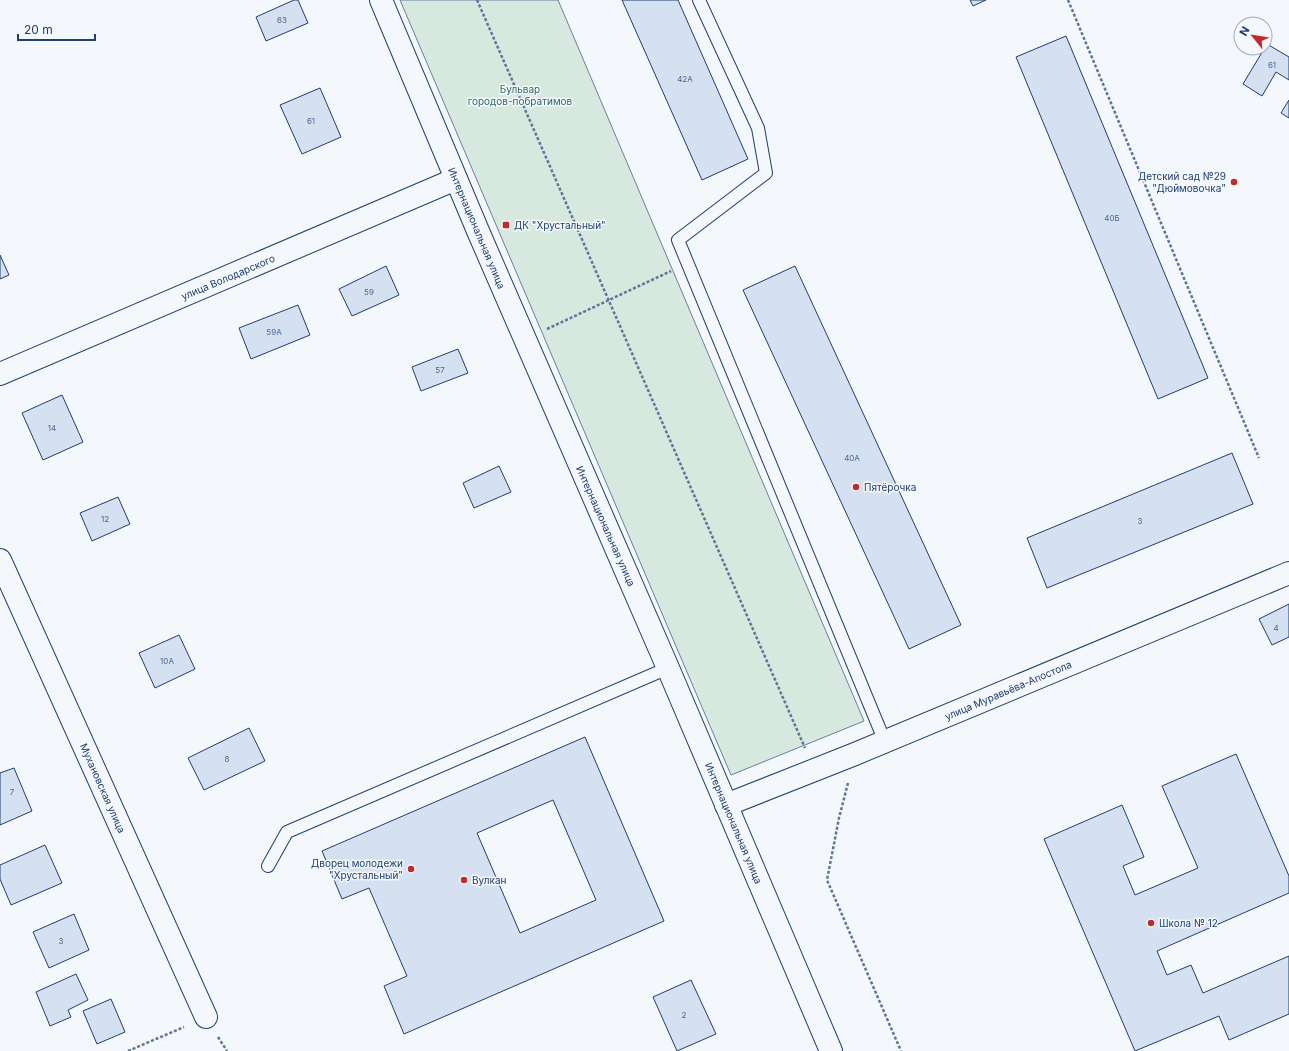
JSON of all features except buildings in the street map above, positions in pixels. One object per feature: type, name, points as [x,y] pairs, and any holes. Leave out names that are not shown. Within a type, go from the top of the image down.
[{"type":"street","name":"Интернациональная улица","points":[[381,0],[456,179],[668,668],[831,1051]]},
{"type":"street","name":"улица Володарского","points":[[0,374],[456,179]]},
{"type":"street","name":"Мухановская улица","points":[[0,560],[206,1017]]},
{"type":"street","name":"улица Муравьёва-Апостола","points":[[726,805],[885,742],[1289,573]]},
{"type":"lane","points":[[699,0],[758,128],[766,173],[678,240],[885,742]]},
{"type":"lane","points":[[268,866],[287,832],[668,668]]},
{"type":"path","points":[[477,0],[815,770]]},
{"type":"path","points":[[1068,0],[1259,458]]},
{"type":"path","points":[[525,339],[688,264]]},
{"type":"path","points":[[855,754],[839,818],[827,880],[901,1051]]},
{"type":"path","points":[[128,1051],[206,1017]]},
{"type":"green space","name":"Бульвар городов-побратимов","points":[[400,0],[558,0],[864,721],[731,775]]},
{"type":"place","name":"Детский сад №29 \"Дюймовочка\"","points":[[1234,182]]},
{"type":"place","name":"ДК \"Хрустальный\"","points":[[506,225]]},
{"type":"place","name":"Пятёрочка","points":[[856,487]]},
{"type":"place","name":"Дворец молодежи \"Хрустальный\"","points":[[411,869]]},
{"type":"place","name":"Вулкан","points":[[464,880]]},
{"type":"place","name":"Школа № 12","points":[[1151,923]]}]
